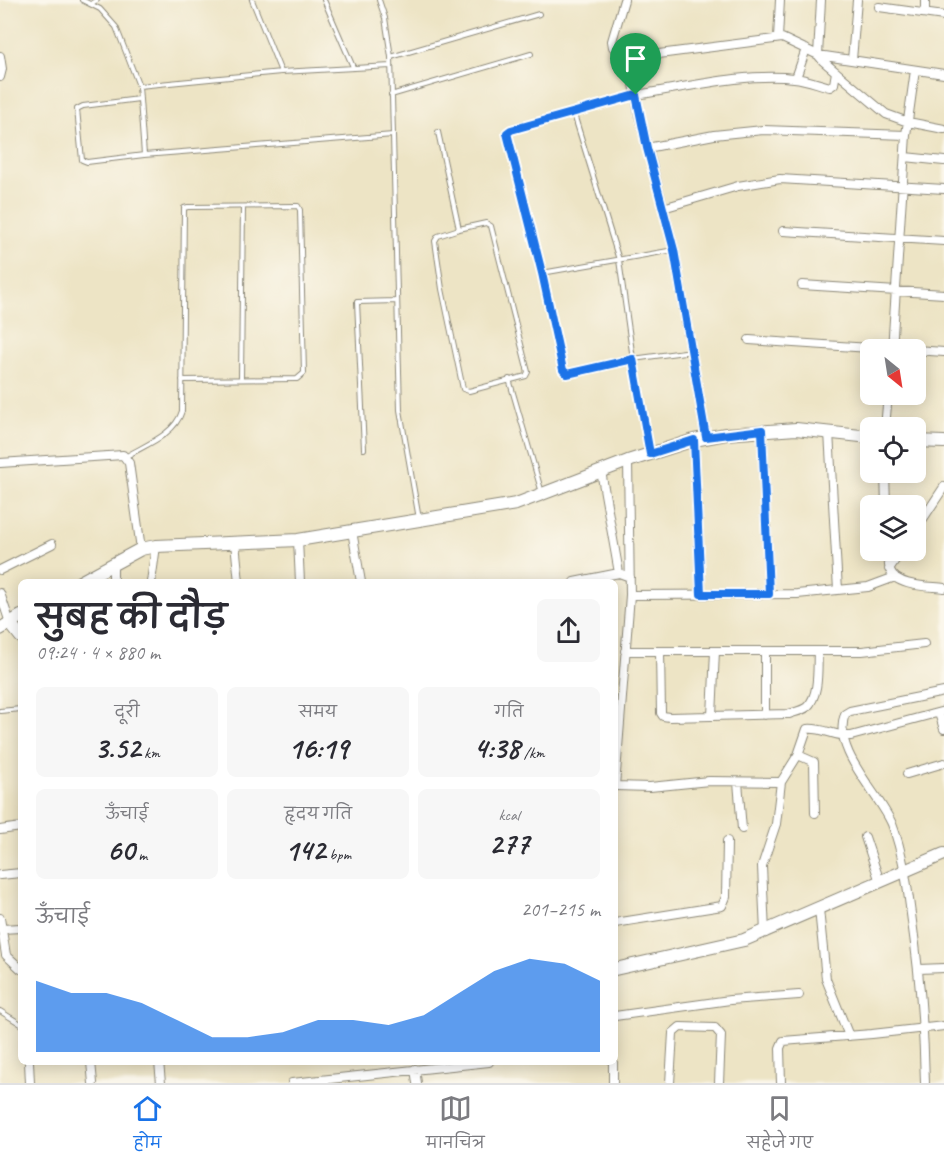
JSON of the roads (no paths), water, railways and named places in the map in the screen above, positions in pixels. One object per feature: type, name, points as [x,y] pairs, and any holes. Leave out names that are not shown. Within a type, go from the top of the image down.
[{"type":"street","points":[[624,0],[612,41],[615,50],[628,58],[631,66],[647,148],[674,250],[693,351],[700,439],[701,594]]},
{"type":"street","points":[[778,38],[780,0]]},
{"type":"street","points":[[821,0],[818,55],[823,61],[880,109],[908,122],[944,129]]},
{"type":"street","points":[[852,60],[857,0]]},
{"type":"street","points":[[925,0],[925,13]]},
{"type":"street","points":[[879,7],[944,16]]},
{"type":"street","points":[[628,58],[782,38],[818,55],[944,74]]},
{"type":"street","points":[[796,78],[806,49]]},
{"type":"street","points":[[0,56],[2,69],[0,76]]},
{"type":"street","points":[[893,339],[906,135],[915,70]]},
{"type":"street","points":[[636,95],[721,81],[771,77],[796,78],[831,87],[834,84],[836,72]]},
{"type":"street","points":[[647,148],[714,135],[763,129],[906,135]]},
{"type":"street","points":[[905,157],[944,161]]},
{"type":"street","points":[[663,208],[716,192],[771,180],[796,179],[944,189]]},
{"type":"street","points":[[783,231],[944,241]]},
{"type":"street","points":[[802,285],[944,294]]},
{"type":"street","points":[[748,340],[860,347]]},
{"type":"street","points":[[926,351],[944,352]]},
{"type":"street","points":[[86,579],[141,549],[156,546],[298,540],[516,504],[628,461],[700,439],[762,430],[796,429],[860,436]]},
{"type":"street","points":[[762,430],[769,594]]},
{"type":"street","points":[[829,432],[838,590]]},
{"type":"street","points":[[926,441],[944,442]]},
{"type":"street","points":[[0,463],[120,454],[125,457],[129,463],[141,549]]},
{"type":"street","points":[[618,746],[630,595],[628,461]]},
{"type":"street","points":[[601,471],[619,573]]},
{"type":"street","points":[[926,514],[944,487]]},
{"type":"street","points":[[351,531],[360,579]]},
{"type":"street","points":[[298,540],[300,579]]},
{"type":"street","points":[[235,543],[239,579]]},
{"type":"street","points":[[0,570],[52,544]]},
{"type":"street","points":[[151,579],[156,546]]},
{"type":"street","points":[[890,561],[892,573]]},
{"type":"street","points":[[630,595],[769,594],[868,587],[892,573],[897,561]]},
{"type":"street","points":[[113,566],[113,579]]},
{"type":"street","points":[[589,579],[619,573],[630,577]]},
{"type":"street","points":[[892,573],[913,584],[944,588]]},
{"type":"street","points":[[0,593],[5,626],[18,635]]},
{"type":"street","points":[[5,626],[18,618]]},
{"type":"street","points":[[625,651],[862,651],[924,644]]},
{"type":"street","points":[[660,651],[662,715],[670,717],[789,714],[807,707],[816,687],[818,651]]},
{"type":"street","points":[[712,716],[715,651]]},
{"type":"street","points":[[765,651],[765,714]]},
{"type":"street","points":[[925,1083],[924,1028],[919,969],[905,872],[892,824],[853,764],[844,736],[844,716],[847,712],[944,692]]},
{"type":"street","points":[[765,933],[762,866],[776,824],[781,782],[798,755],[809,728],[844,736],[865,733],[941,712],[944,729]]},
{"type":"street","points":[[798,755],[814,762],[815,813]]},
{"type":"street","points":[[907,774],[944,763]]},
{"type":"street","points":[[618,786],[650,787],[709,781],[781,782]]},
{"type":"street","points":[[738,782],[742,829]]},
{"type":"street","points":[[0,830],[18,827]]},
{"type":"street","points":[[865,837],[880,882]]},
{"type":"street","points":[[618,923],[722,906],[726,897],[727,841]]},
{"type":"street","points":[[618,968],[723,946],[765,933],[944,854]]},
{"type":"street","points":[[0,875],[18,873]]},
{"type":"street","points":[[819,909],[826,982],[849,1036]]},
{"type":"street","points":[[0,918],[6,955],[18,966]]},
{"type":"street","points":[[2,929],[18,928]]},
{"type":"street","points":[[919,969],[944,968]]},
{"type":"street","points":[[618,1016],[730,1000],[800,995]]},
{"type":"street","points":[[781,1083],[780,1048],[783,1041],[944,1026]]},
{"type":"street","points":[[670,1083],[673,1033],[680,1027],[718,1030],[721,1035],[719,1083]]},
{"type":"street","points":[[29,1065],[30,1083]]},
{"type":"street","points":[[91,1065],[93,1083]]},
{"type":"street","points":[[159,1065],[161,1083]]},
{"type":"street","points":[[389,1065],[390,1072]]},
{"type":"street","points":[[292,1083],[433,1065]]},
{"type":"street","points":[[613,1065],[613,1083]]},
{"type":"street","points":[[415,1069],[417,1083]]},
{"type":"lane","points":[[82,0],[100,9],[116,27],[139,86],[144,155]]},
{"type":"lane","points":[[92,3],[97,0]]},
{"type":"lane","points":[[252,0],[281,72]]},
{"type":"lane","points":[[324,0],[353,67]]},
{"type":"lane","points":[[379,0],[386,18],[391,57],[400,410],[419,520]]},
{"type":"lane","points":[[391,57],[539,14]]},
{"type":"lane","points":[[392,95],[531,54]]},
{"type":"lane","points":[[139,86],[281,72],[391,66]]},
{"type":"lane","points":[[636,95],[573,111],[507,133],[564,373],[633,359],[693,351]]},
{"type":"lane","points":[[140,99],[83,106],[76,111],[82,160],[87,162],[144,155],[393,135]]},
{"type":"lane","points":[[573,111],[619,260],[650,454]]},
{"type":"lane","points":[[438,132],[459,229]]},
{"type":"lane","points":[[125,457],[169,431],[182,411],[182,380],[184,210],[188,207],[296,206],[299,208],[304,373],[297,379],[182,380]]},
{"type":"lane","points":[[241,378],[243,207]]},
{"type":"lane","points":[[486,223],[491,226],[528,372],[526,376],[469,391],[464,389],[442,289],[435,242],[438,236],[459,229],[486,223]]},
{"type":"lane","points":[[542,273],[674,250]]},
{"type":"lane","points":[[364,449],[357,302],[397,300]]},
{"type":"lane","points":[[509,379],[542,493]]},
{"type":"lane","points":[[0,711],[18,709]]},
{"type":"lane","points":[[0,1011],[18,1022]]}]
